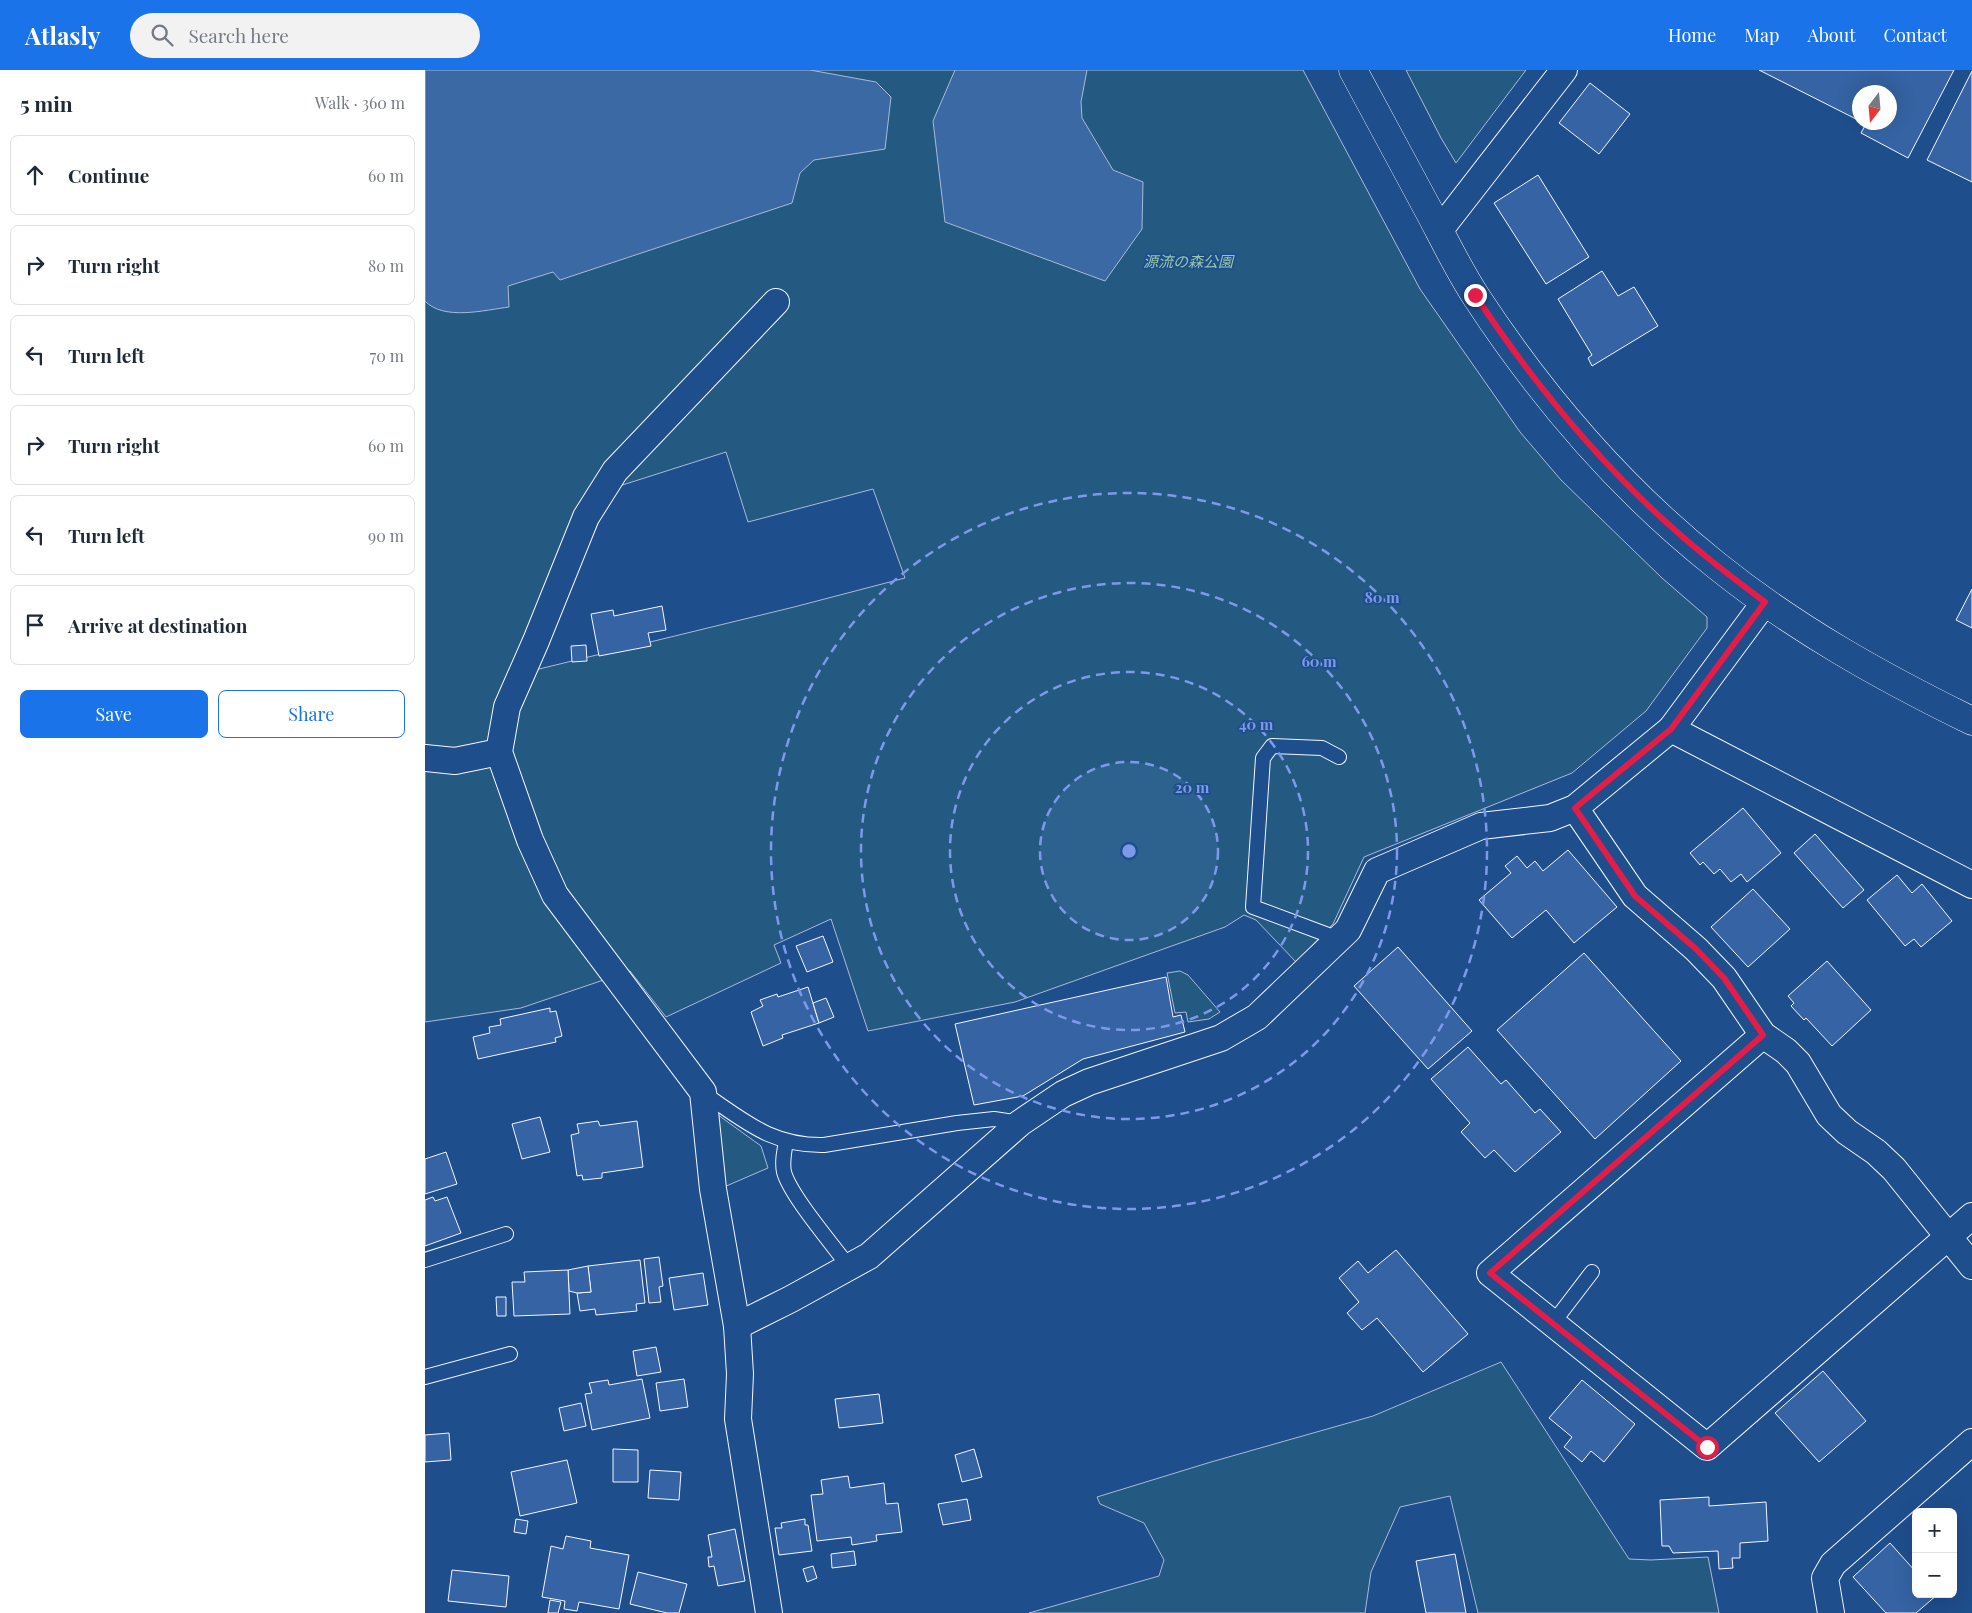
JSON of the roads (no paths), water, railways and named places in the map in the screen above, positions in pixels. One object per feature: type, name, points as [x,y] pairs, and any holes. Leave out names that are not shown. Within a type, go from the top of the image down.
[{"type":"street","points":[[1353,70],[1475,295],[1512,350],[1598,454],[1675,530],[1716,565],[1765,602],[1863,665],[1972,721]]},
{"type":"street","points":[[1439,231],[1564,70]]},
{"type":"street","points":[[769,1613],[738,1419],[740,1374],[737,1326],[713,1189],[703,1092],[667,1042],[593,948],[555,894],[530,840],[499,752],[507,707],[586,517],[615,471],[776,302]]},
{"type":"street","points":[[737,1326],[869,1256],[1020,1124],[1063,1094],[1089,1082],[1221,1038],[1257,1017],[1348,930],[1377,871],[1481,826],[1550,818],[1575,808],[1671,729],[1765,602]]},
{"type":"street","points":[[1671,729],[1972,885]]},
{"type":"street","points":[[425,758],[455,760],[499,752]]},
{"type":"street","points":[[1575,808],[1635,896],[1696,949],[1724,978],[1763,1035],[1798,1063],[1829,1115],[1847,1132],[1876,1152],[1894,1169],[1972,1266]]},
{"type":"street","points":[[1763,1035],[1490,1273],[1707,1447],[1972,1216]]},
{"type":"street","points":[[1831,1613],[1825,1578],[1833,1564],[1972,1442]]},
{"type":"lane","points":[[1339,757],[1322,748],[1272,746],[1263,758],[1253,907],[1339,939]]},
{"type":"lane","points":[[703,1092],[755,1129],[786,1142],[804,1145],[824,1145],[957,1123],[993,1119],[1020,1124]]},
{"type":"lane","points":[[786,1142],[783,1159],[784,1173],[796,1195],[849,1267]]},
{"type":"lane","points":[[425,1260],[506,1234]]},
{"type":"lane","points":[[1553,1323],[1592,1272]]},
{"type":"lane","points":[[425,1377],[510,1354]]},
{"type":"park label","name":"源流の森公園","points":[[1188,262]]}]
